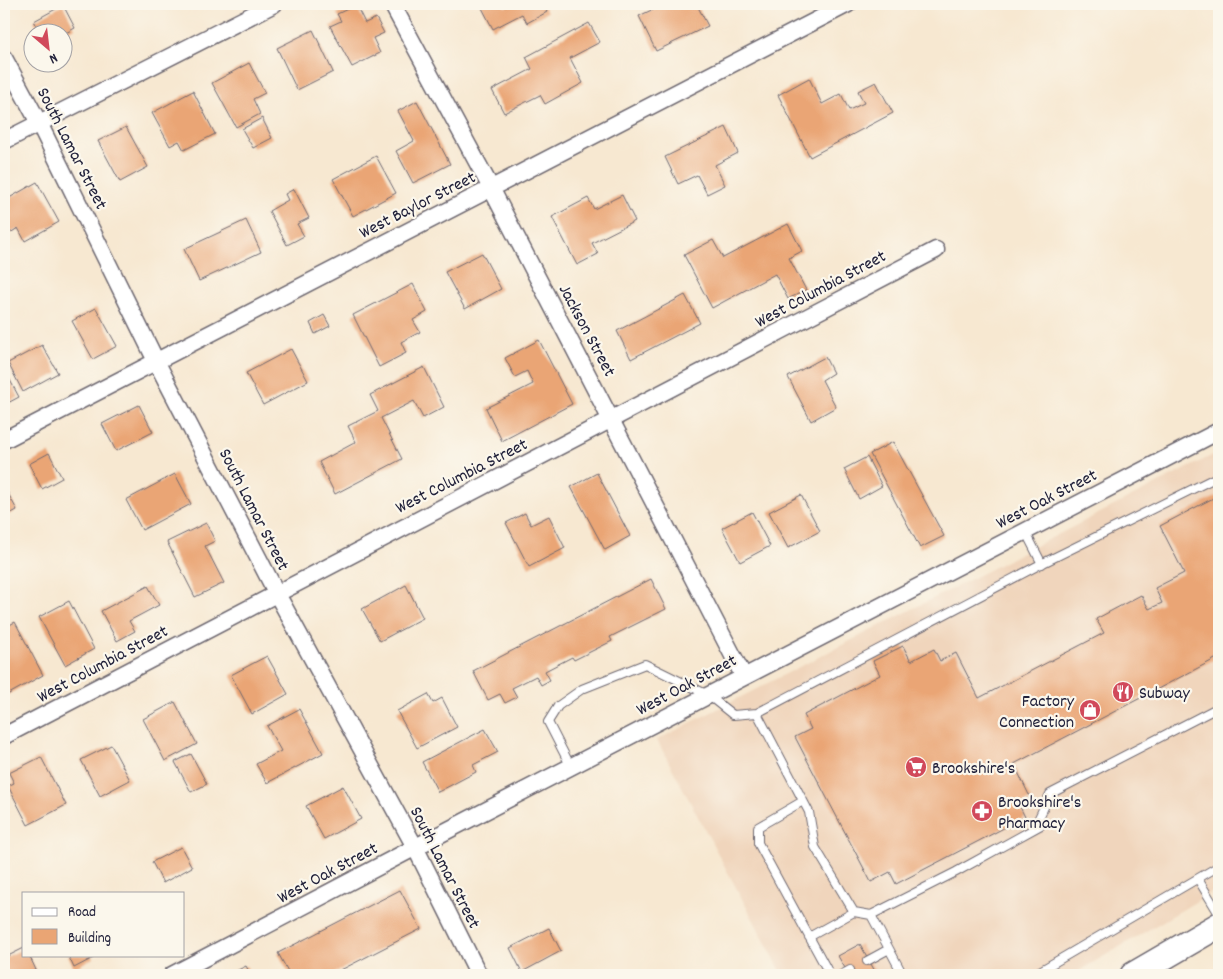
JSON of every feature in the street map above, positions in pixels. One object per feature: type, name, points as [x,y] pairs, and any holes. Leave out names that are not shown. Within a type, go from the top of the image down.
[{"type":"main road","points":[[1133,975],[1219,925]]},
{"type":"street","points":[[4,141],[274,4]]},
{"type":"street","name":"Jackson Street","points":[[392,4],[612,419],[744,677]]},
{"type":"street","name":"West Baylor Street","points":[[4,440],[848,4]]},
{"type":"street","name":"South Lamar Street","points":[[4,58],[39,123],[156,361],[276,594],[415,847],[480,975]]},
{"type":"street","name":"West Columbia Street","points":[[4,736],[936,250]]},
{"type":"street","name":"West Oak Street","points":[[172,975],[415,847],[1219,431]]},
{"type":"lane","points":[[571,767],[548,722],[558,706],[582,689],[645,664],[708,695],[733,716],[757,713],[1042,564],[1219,476]]},
{"type":"lane","points":[[1025,531],[1042,564]]},
{"type":"lane","points":[[809,937],[854,912],[871,915],[956,872],[1041,825],[1038,820],[1050,794],[1219,707]]},
{"type":"lane","points":[[757,713],[809,812],[815,847],[854,912]]},
{"type":"lane","points":[[803,802],[758,827],[758,843],[830,975]]},
{"type":"lane","points":[[1033,975],[1219,866]]},
{"type":"lane","points":[[1198,879],[1219,914]]},
{"type":"lane","points":[[871,915],[902,975]]},
{"type":"lane","points":[[867,961],[889,949]]},
{"type":"lane","points":[[841,975],[850,970]]},
{"type":"shaded area","points":[[1219,452],[1219,888],[1072,975],[783,975],[657,740]]},
{"type":"building","points":[[480,4],[503,4],[505,7],[511,4],[543,4],[547,12],[527,23],[522,14],[493,29]]},
{"type":"building","points":[[664,4],[705,4],[698,7],[708,26],[656,51],[639,16]]},
{"type":"building","points":[[63,5],[72,22],[35,22]]},
{"type":"building","points":[[356,5],[365,23],[376,18],[384,33],[373,38],[380,53],[352,67],[330,26],[341,21],[337,14]]},
{"type":"building","points":[[589,23],[600,42],[570,58],[583,83],[545,104],[540,95],[504,113],[492,90],[532,69],[526,57]]},
{"type":"building","points":[[313,30],[333,72],[297,90],[277,48]]},
{"type":"building","points":[[249,63],[265,93],[253,99],[260,114],[236,127],[212,83]]},
{"type":"building","points":[[809,78],[822,104],[841,94],[849,110],[864,103],[858,91],[876,82],[893,113],[810,157],[778,95]]},
{"type":"building","points":[[193,91],[215,134],[184,150],[179,141],[170,146],[152,113]]},
{"type":"building","points":[[417,101],[450,164],[413,183],[396,151],[414,141],[398,111]]},
{"type":"building","points":[[262,118],[272,138],[253,148],[242,129]]},
{"type":"building","points":[[126,127],[148,167],[120,182],[98,141]]},
{"type":"building","points":[[726,127],[738,153],[715,165],[725,185],[707,194],[697,175],[678,184],[665,157]]},
{"type":"building","points":[[376,156],[396,193],[353,216],[333,179]]},
{"type":"building","points":[[37,182],[59,222],[25,241],[18,228],[7,235],[4,228],[4,201]]},
{"type":"building","points":[[294,189],[309,218],[297,224],[304,236],[287,245],[269,211],[288,200],[285,194]]},
{"type":"building","points":[[622,195],[635,221],[592,243],[598,254],[577,265],[552,217],[588,198],[594,209]]},
{"type":"building","points":[[246,220],[261,252],[199,281],[184,249]]},
{"type":"building","points":[[788,224],[802,251],[789,258],[806,290],[788,299],[775,274],[712,308],[684,255],[713,240],[723,258]]},
{"type":"building","points":[[482,253],[501,289],[465,309],[445,272]]},
{"type":"building","points":[[413,284],[427,312],[413,320],[420,332],[401,342],[406,353],[379,367],[353,315]]},
{"type":"building","points":[[685,295],[700,323],[631,359],[617,331]]},
{"type":"building","points":[[96,308],[117,346],[93,359],[72,321]]},
{"type":"building","points":[[324,315],[330,326],[315,334],[310,323]]},
{"type":"building","points":[[539,340],[572,404],[502,441],[486,408],[533,384],[527,371],[515,377],[505,358]]},
{"type":"building","points":[[42,345],[58,373],[23,392],[8,363]]},
{"type":"building","points":[[291,349],[308,381],[263,405],[246,373]]},
{"type":"building","points":[[825,357],[833,373],[822,380],[836,407],[811,421],[788,377]]},
{"type":"building","points":[[424,367],[444,407],[423,418],[414,401],[381,418],[402,459],[335,494],[319,462],[356,442],[348,426],[378,411],[370,395]]},
{"type":"building","points":[[4,369],[19,397],[4,405]]},
{"type":"building","points":[[139,405],[153,432],[116,451],[102,424]]},
{"type":"building","points":[[893,442],[944,536],[920,548],[870,454]]},
{"type":"building","points":[[49,453],[62,478],[42,489],[29,464]]},
{"type":"building","points":[[867,457],[882,486],[859,499],[844,469]]},
{"type":"building","points":[[597,473],[630,536],[605,550],[571,487]]},
{"type":"building","points":[[175,474],[191,504],[142,530],[126,500]]},
{"type":"building","points":[[4,486],[17,510],[4,517]]},
{"type":"building","points":[[801,495],[820,531],[788,548],[769,512]]},
{"type":"building","points":[[1219,495],[1219,657],[1014,764],[1031,799],[1019,805],[1025,817],[896,884],[890,872],[871,882],[795,737],[811,729],[804,715],[880,675],[873,661],[903,646],[911,661],[934,649],[940,661],[956,653],[979,698],[1104,633],[1096,619],[1141,595],[1149,609],[1162,603],[1155,588],[1184,573],[1160,526]]},
{"type":"building","points":[[752,512],[770,546],[740,562],[722,528]]},
{"type":"building","points":[[525,513],[531,525],[549,516],[565,548],[529,567],[506,523]]},
{"type":"building","points":[[206,523],[215,541],[205,546],[224,583],[195,597],[167,542]]},
{"type":"building","points":[[651,579],[666,609],[610,637],[612,641],[574,660],[572,657],[545,671],[550,680],[541,685],[536,676],[512,688],[517,697],[505,703],[500,694],[488,700],[473,671]]},
{"type":"building","points":[[406,585],[423,618],[380,641],[362,609]]},
{"type":"building","points":[[148,586],[159,605],[129,621],[135,631],[117,641],[101,611]]},
{"type":"building","points":[[69,601],[94,649],[65,665],[39,617]]},
{"type":"building","points":[[15,622],[43,675],[7,695],[4,689],[4,628]]},
{"type":"building","points":[[267,656],[288,694],[252,714],[231,675]]},
{"type":"building","points":[[428,694],[433,703],[442,698],[457,727],[417,748],[397,711]]},
{"type":"building","points":[[175,702],[197,744],[165,761],[143,719]]},
{"type":"building","points":[[299,709],[323,753],[267,783],[256,764],[281,751],[267,726]]},
{"type":"building","points":[[485,729],[498,752],[473,765],[476,772],[438,792],[422,762]]},
{"type":"building","points":[[111,745],[130,780],[100,796],[81,760]]},
{"type":"building","points":[[191,754],[207,784],[191,792],[175,762]]},
{"type":"building","points":[[41,757],[66,805],[28,825],[8,786],[14,783],[9,773]]},
{"type":"building","points":[[343,786],[361,819],[324,839],[306,806]]},
{"type":"building","points":[[181,847],[192,867],[163,883],[152,862]]},
{"type":"building","points":[[400,890],[421,929],[331,975],[290,975],[278,953]]},
{"type":"building","points":[[549,928],[561,951],[522,972],[510,948]]},
{"type":"building","points":[[860,944],[877,975],[849,975],[838,956]]},
{"type":"building","points":[[22,949],[22,956],[29,956],[36,970],[25,975],[4,975],[4,958]]},
{"type":"building","points":[[68,956],[92,956],[93,958],[74,968]]},
{"type":"building","points":[[246,966],[251,975],[228,975]]},
{"type":"place","name":"Subway","points":[[1123,692]]},
{"type":"place","name":"Factory Connection","points":[[1090,710]]},
{"type":"place","name":"Brookshire's","points":[[916,767]]},
{"type":"place","name":"Brookshire's Pharmacy","points":[[982,811]]}]
